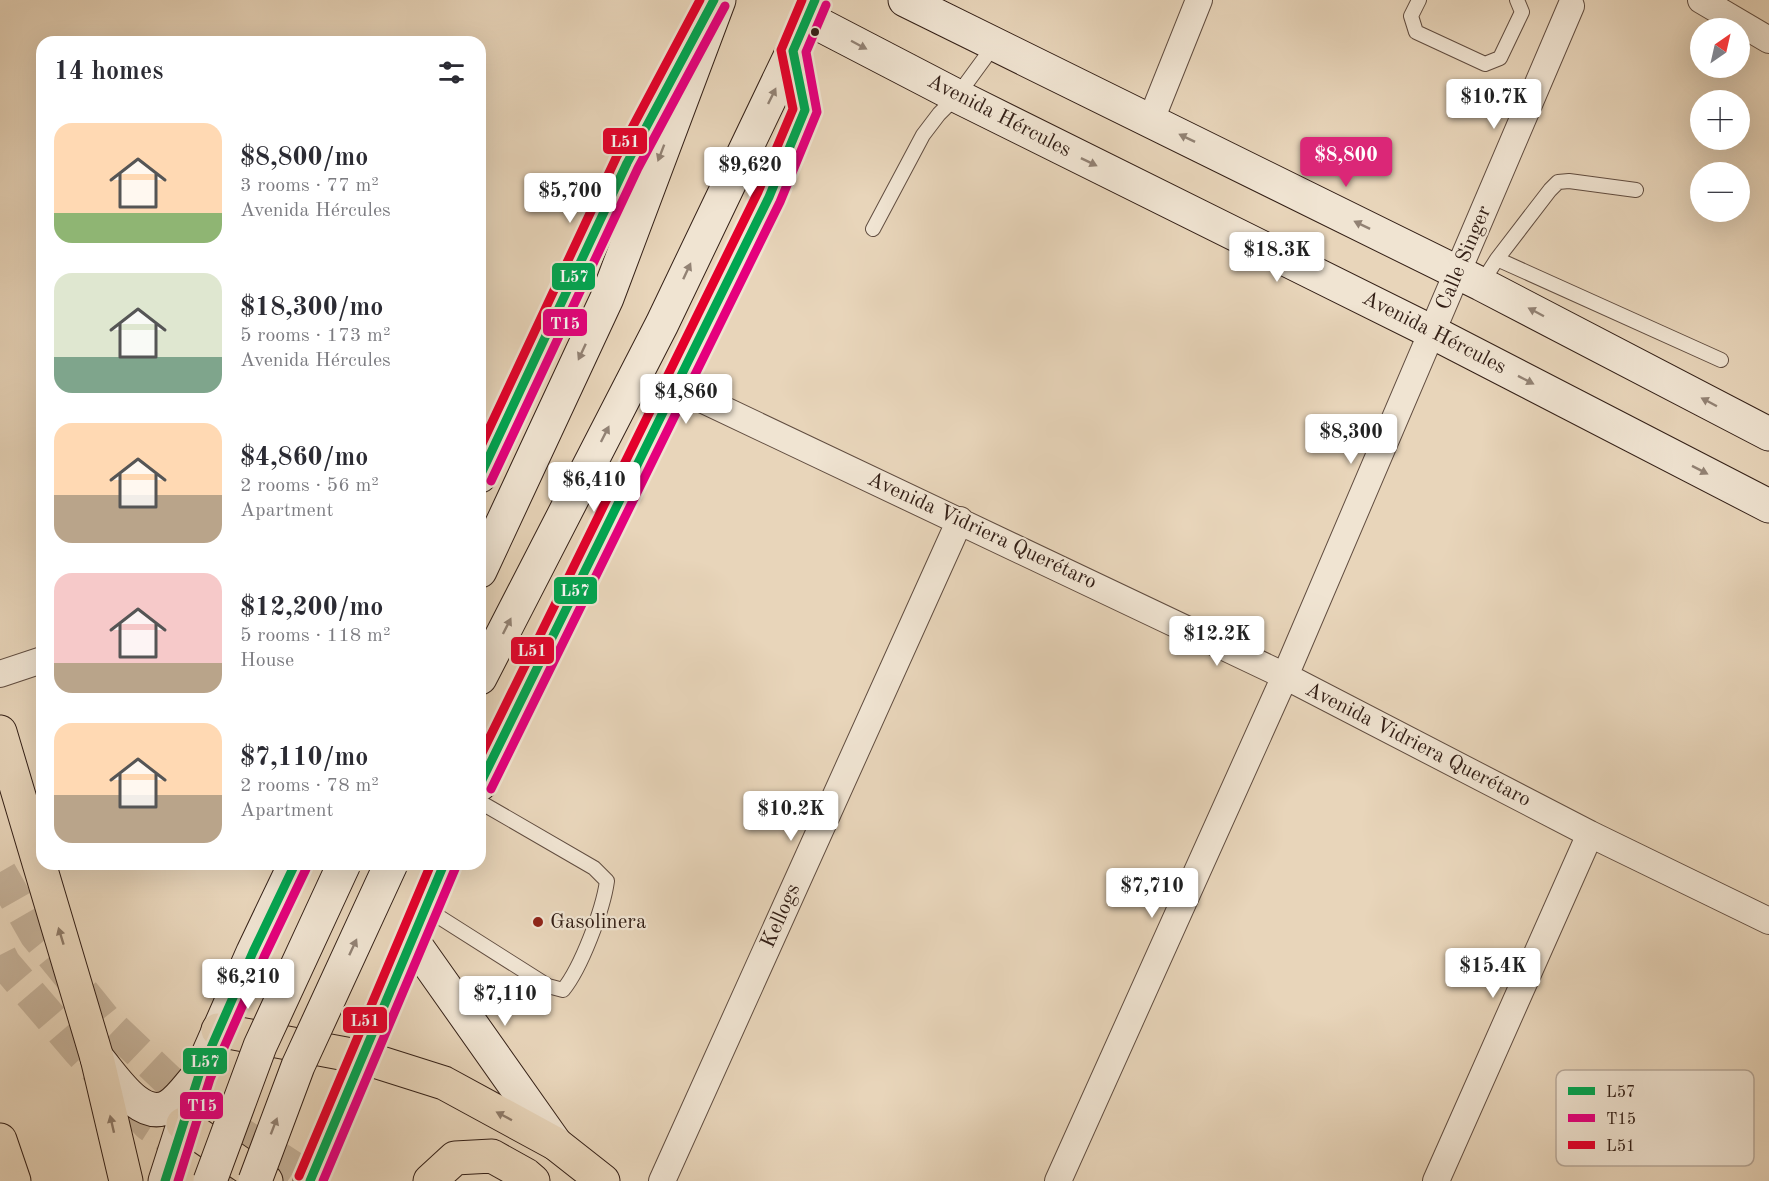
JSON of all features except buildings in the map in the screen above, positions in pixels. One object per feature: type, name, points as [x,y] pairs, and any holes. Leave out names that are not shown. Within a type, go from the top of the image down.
[{"type":"highway","points":[[0,732],[36,853]]},
{"type":"highway","points":[[41,870],[97,1058],[126,1181]]},
{"type":"highway","points":[[218,1030],[362,1057],[444,1083],[556,1144],[603,1181]]},
{"type":"highway","points":[[183,1124],[266,1181]]},
{"type":"highway","points":[[0,1140],[14,1181]]},
{"type":"highway","points":[[430,1181],[455,1158],[492,1156],[533,1181]]},
{"type":"street","points":[[486,463],[627,163],[714,0]]},
{"type":"street","points":[[486,558],[607,298],[719,0]]},
{"type":"street","points":[[905,0],[1150,120],[1479,272],[1766,425]]},
{"type":"street","points":[[1150,120],[1199,0]]},
{"type":"street","points":[[1707,1],[1769,40]]},
{"type":"street","name":"Calle Singer","points":[[1058,1181],[1285,675],[1432,332],[1479,272],[1571,6]]},
{"type":"street","points":[[486,666],[662,324],[811,9]]},
{"type":"street","name":"Avenida Hércules","points":[[811,9],[957,96],[1432,332],[1769,506]]},
{"type":"street","points":[[486,772],[769,197],[805,110],[793,51]]},
{"type":"street","name":"Avenida Vidriera Querétaro","points":[[676,387],[1285,675],[1590,834],[1769,921]]},
{"type":"street","name":"Kellogs","points":[[662,1181],[960,520]]},
{"type":"street","points":[[0,674],[36,662]]},
{"type":"street","points":[[1436,1181],[1590,834]]},
{"type":"street","points":[[165,1181],[199,1075],[292,870]]},
{"type":"street","points":[[210,1181],[260,1046],[341,870]]},
{"type":"street","points":[[255,1181],[298,1066],[389,870]]},
{"type":"street","points":[[310,1181],[441,870]]},
{"type":"street","points":[[412,940],[556,1144]]},
{"type":"street","points":[[97,1058],[132,1099],[144,1108],[157,1111],[170,1106],[199,1075]]},
{"type":"lane","points":[[1419,0],[1412,16],[1416,32],[1485,64],[1500,58],[1522,12],[1517,0]]},
{"type":"lane","points":[[873,229],[922,135],[957,96],[995,44]]},
{"type":"lane","points":[[1636,190],[1569,181],[1558,182],[1479,272],[1721,360]]},
{"type":"lane","points":[[425,908],[548,986],[563,990],[574,978],[604,898],[607,881],[594,868],[486,805]]},
{"type":"tunnel","points":[[0,872],[36,935],[106,1021],[190,1101],[314,1181]]},
{"type":"tunnel","points":[[0,955],[4,963],[80,1052],[149,1125],[236,1181]]},
{"type":"transit line","name":"L51","points":[[486,435],[616,158],[700,0]]},
{"type":"transit line","name":"L57","points":[[486,463],[627,163],[714,0]]},
{"type":"transit line","name":"L51","points":[[486,745],[758,192],[793,109],[781,50],[802,0]]},
{"type":"transit line","name":"L57","points":[[486,772],[769,197],[805,110],[793,51],[815,0]]},
{"type":"transit line","name":"T15","points":[[491,789],[780,202],[817,112],[806,52],[826,5]]},
{"type":"transit line","name":"T15","points":[[491,481],[638,168],[725,6]]},
{"type":"transit line","name":"L57","points":[[165,1181],[199,1075],[292,870]]},
{"type":"transit line","name":"T15","points":[[178,1181],[210,1079],[306,870]]},
{"type":"transit line","name":"L51","points":[[299,1176],[428,870]]},
{"type":"transit line","name":"L57","points":[[310,1181],[441,870]]},
{"type":"transit line","name":"T15","points":[[323,1181],[455,870]]},
{"type":"place","name":"Gasolinera","points":[[538,922]]}]
